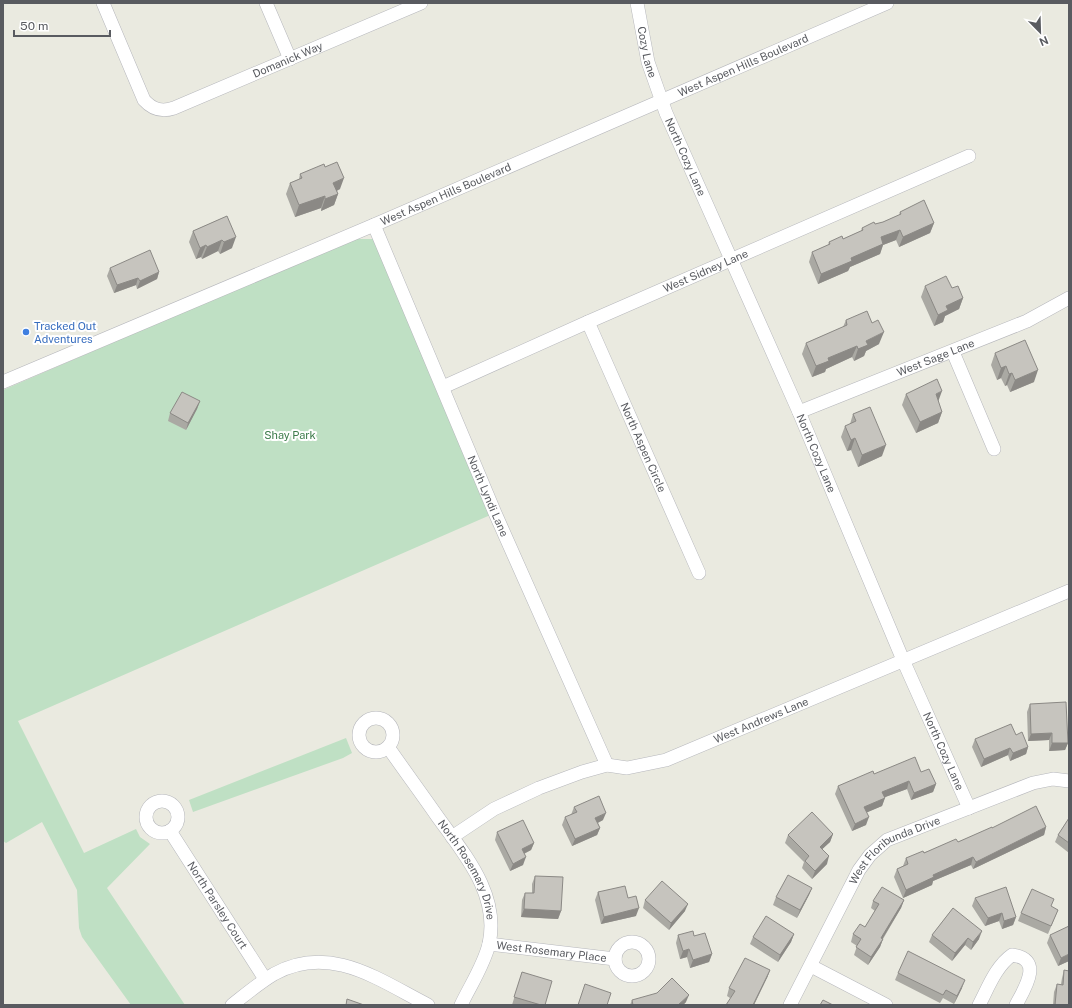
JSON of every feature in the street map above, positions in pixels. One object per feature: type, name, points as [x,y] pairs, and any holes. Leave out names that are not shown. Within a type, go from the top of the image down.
[{"type":"street","name":"Domanick Way","points":[[103,3],[144,100],[153,108],[164,111],[421,3]]},
{"type":"street","points":[[266,3],[290,59]]},
{"type":"street","name":"Cozy Lane","points":[[637,3],[648,62],[661,100]]},
{"type":"street","name":"West Aspen Hills Boulevard","points":[[3,382],[374,225],[886,3]]},
{"type":"street","name":"North Cozy Lane","points":[[661,100],[733,260],[799,412],[903,660],[969,808]]},
{"type":"street","name":"West Sidney Lane","points":[[443,387],[588,322],[969,156]]},
{"type":"street","name":"North Lyndi Lane","points":[[374,225],[496,513],[607,765]]},
{"type":"street","name":"West Sage Lane","points":[[799,412],[953,352],[1027,321],[1069,298]]},
{"type":"street","name":"North Aspen Circle","points":[[588,322],[699,572]]},
{"type":"street","points":[[953,352],[994,449]]},
{"type":"street","name":"West Andrews Lane","points":[[452,837],[494,809],[539,788],[582,772],[607,765],[627,768],[666,760],[1069,591]]},
{"type":"street","name":"North Rosemary Drive","points":[[388,747],[472,865],[483,887],[490,910],[489,944],[461,1005]]},
{"type":"street","name":"West Floribunda Drive","points":[[790,1005],[859,870],[870,855],[887,840],[1043,780],[1054,779],[1069,781]]},
{"type":"street","name":"North Parsley Court","points":[[170,831],[265,979]]},
{"type":"street","name":"West Rosemary Place","points":[[489,944],[615,959]]},
{"type":"street","points":[[979,1005],[999,967],[1004,960],[1012,955],[1022,957],[1028,962],[1030,971],[1028,981],[1016,1005]]},
{"type":"street","points":[[232,1005],[265,979],[300,964],[324,962],[357,969],[428,1005]]},
{"type":"street","points":[[811,966],[886,1005]]},
{"type":"green space","name":"Shay Park","points":[[353,239],[381,239],[495,513],[18,721],[84,853],[136,829],[140,837],[150,844],[107,888],[185,1005],[131,1005],[82,937],[79,928],[77,890],[42,822],[6,843],[3,841],[3,390]]},
{"type":"green space","points":[[346,738],[352,753],[343,758],[193,812],[189,800]]},
{"type":"building","points":[[337,162],[344,178],[333,183],[338,194],[325,199],[325,196],[299,205],[290,183],[302,178],[300,174],[324,164],[325,167]]},
{"type":"building","points":[[924,200],[934,223],[903,237],[900,230],[881,237],[883,244],[851,258],[852,261],[821,274],[812,252],[830,244],[829,242],[842,236],[843,239],[863,230],[862,228],[874,222],[875,224],[883,222],[901,214],[900,212]]},
{"type":"building","points":[[227,216],[236,237],[224,242],[222,240],[207,247],[206,245],[200,248],[193,231]]},
{"type":"building","points":[[150,250],[159,272],[140,281],[138,278],[117,285],[110,268]]},
{"type":"building","points":[[946,276],[952,288],[958,286],[963,298],[946,306],[948,310],[938,315],[925,286]]},
{"type":"building","points":[[867,311],[872,323],[878,320],[884,332],[866,341],[868,345],[858,349],[857,346],[828,358],[829,361],[816,366],[806,343],[847,325],[846,320]]},
{"type":"building","points":[[1025,340],[1038,370],[1015,380],[1012,373],[1009,374],[1006,366],[1001,368],[995,353]]},
{"type":"building","points":[[937,379],[942,391],[936,394],[942,412],[920,422],[906,394]]},
{"type":"building","points":[[182,392],[200,401],[188,423],[170,413]]},
{"type":"building","points":[[870,407],[886,445],[862,455],[855,438],[851,440],[845,426],[856,421],[853,414]]},
{"type":"building","points":[[1066,702],[1068,743],[1052,743],[1052,733],[1031,734],[1030,704]]},
{"type":"building","points":[[1011,724],[1016,735],[1022,732],[1028,747],[1013,753],[1010,748],[984,759],[975,739]]},
{"type":"building","points":[[915,757],[921,772],[929,769],[936,784],[914,793],[909,781],[882,792],[885,798],[864,807],[869,817],[855,824],[838,786],[873,771],[874,774]]},
{"type":"building","points":[[599,796],[606,813],[595,818],[600,828],[575,839],[565,817],[577,812],[574,807]]},
{"type":"building","points":[[1036,806],[1046,827],[976,862],[973,857],[933,875],[934,877],[906,890],[897,869],[908,864],[906,858],[923,851],[924,853],[956,839],[958,842],[992,828]]},
{"type":"building","points":[[812,812],[833,834],[820,847],[829,856],[815,871],[805,861],[809,856],[788,835]]},
{"type":"building","points":[[1069,818],[1069,843],[1058,835]]},
{"type":"building","points":[[523,820],[534,843],[522,849],[526,857],[513,864],[497,832]]},
{"type":"building","points":[[788,875],[812,888],[800,910],[776,897]]},
{"type":"building","points":[[535,876],[563,877],[561,911],[524,909],[525,893],[534,893]]},
{"type":"building","points":[[662,881],[688,904],[671,923],[645,900]]},
{"type":"building","points":[[625,886],[628,898],[636,896],[639,908],[604,917],[598,892]]},
{"type":"building","points":[[882,887],[904,900],[881,938],[883,939],[871,957],[856,947],[861,939],[853,934],[860,924],[865,927],[879,904],[873,901]]},
{"type":"building","points":[[1006,887],[1016,917],[1004,921],[1002,913],[988,918],[975,898]]},
{"type":"building","points":[[1032,889],[1054,899],[1051,906],[1058,910],[1051,926],[1021,913]]},
{"type":"building","points":[[953,908],[982,931],[973,942],[968,938],[955,953],[932,935]]},
{"type":"building","points":[[766,916],[794,934],[780,955],[753,937]]},
{"type":"building","points":[[1069,926],[1069,954],[1061,958],[1050,935]]},
{"type":"building","points":[[693,931],[694,936],[705,933],[712,954],[693,960],[689,949],[683,951],[678,935]]},
{"type":"building","points":[[908,951],[965,980],[957,996],[946,990],[943,995],[898,973]]},
{"type":"building","points":[[745,958],[770,970],[753,1005],[726,1005],[735,991],[729,988]]},
{"type":"building","points":[[1064,970],[1069,971],[1069,1005],[1055,1005],[1057,984],[1063,985]]},
{"type":"building","points":[[522,972],[552,981],[545,1005],[514,997]]},
{"type":"building","points":[[672,978],[689,995],[678,1005],[633,1005],[632,1000],[657,993]]},
{"type":"building","points":[[585,984],[611,993],[607,1005],[578,1005]]},
{"type":"building","points":[[347,999],[364,1005],[346,1005]]},
{"type":"building","points":[[823,1000],[833,1005],[820,1005]]},
{"type":"place","name":"Tracked Out Adventures","points":[[26,332]]}]
